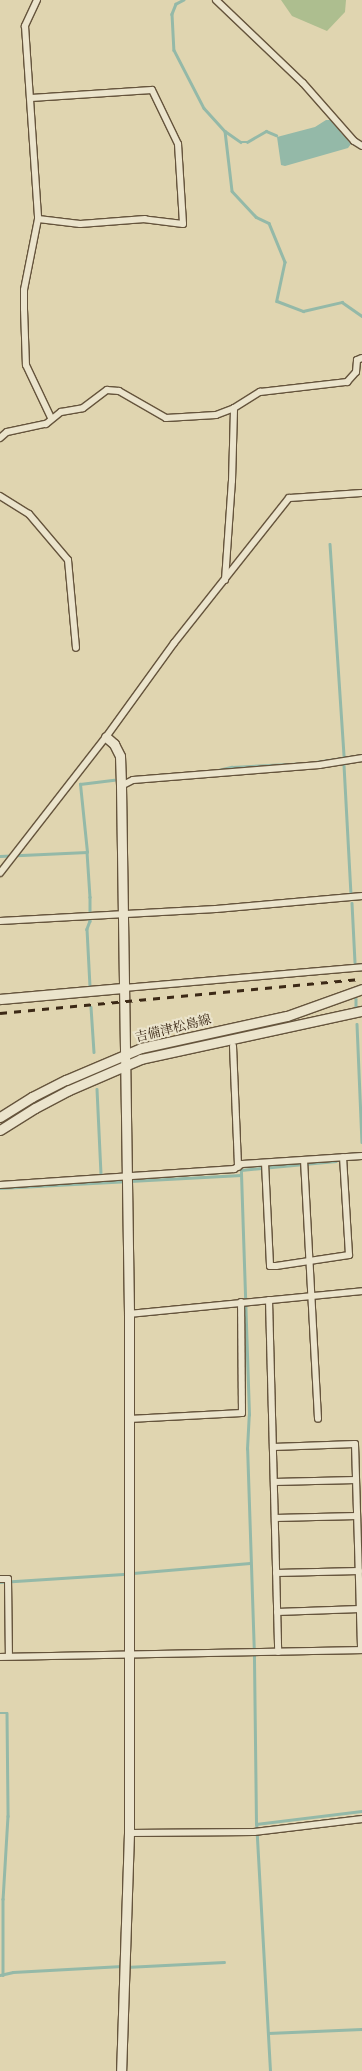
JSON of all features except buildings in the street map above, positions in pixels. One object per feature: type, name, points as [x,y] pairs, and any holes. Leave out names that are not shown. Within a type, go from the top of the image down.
[{"type":"street","points":[[37,0],[25,26],[38,219],[24,290],[26,365],[51,418]]},
{"type":"street","points":[[216,0],[303,83],[354,141],[362,146]]},
{"type":"street","points":[[31,98],[152,90],[178,144],[183,224],[145,219],[80,224],[38,219]]},
{"type":"street","points":[[0,438],[7,432],[46,424],[51,418],[61,412],[83,408],[107,390],[114,389],[166,418],[216,415],[234,408],[260,392],[347,382],[356,372],[356,360],[362,358]]},
{"type":"street","points":[[225,580],[232,481],[234,408]]},
{"type":"street","points":[[0,873],[106,737],[174,643],[289,498],[362,493]]},
{"type":"street","points":[[0,496],[29,514],[68,560],[76,648]]},
{"type":"street","points":[[106,737],[114,744],[120,756],[128,1179],[129,1419],[127,1654],[129,1833],[121,2071]]},
{"type":"street","points":[[121,786],[134,780],[319,765],[362,758]]},
{"type":"street","points":[[0,921],[90,917],[362,896]]},
{"type":"street","points":[[0,999],[362,967]]},
{"type":"street","name":"吉備津松島線","points":[[0,1117],[32,1097],[125,1055],[163,1042],[287,1016],[362,989]]},
{"type":"street","name":"吉備津松島線","points":[[0,1130],[35,1108],[125,1065],[165,1052],[362,1011]]},
{"type":"street","points":[[233,1046],[238,1167]]},
{"type":"street","points":[[0,1185],[128,1179],[238,1167],[242,1164],[265,1165],[343,1159],[362,1156]]},
{"type":"street","points":[[265,1165],[270,1266],[349,1255],[343,1159]]},
{"type":"street","points":[[304,1162],[318,1419]]},
{"type":"street","points":[[129,1314],[244,1302],[312,1298],[362,1291]]},
{"type":"street","points":[[269,1300],[278,1652]]},
{"type":"street","points":[[129,1419],[242,1413],[244,1302]]},
{"type":"street","points":[[0,1656],[362,1650],[354,1444],[273,1447]]},
{"type":"street","points":[[274,1482],[356,1480]]},
{"type":"street","points":[[275,1518],[357,1516]]},
{"type":"street","points":[[276,1573],[359,1571]]},
{"type":"street","points":[[0,1579],[8,1582],[9,1656]]},
{"type":"street","points":[[277,1612],[360,1609]]},
{"type":"street","points":[[129,1833],[257,1831],[362,1819]]},
{"type":"shaded area","points":[[281,0],[346,0],[345,12],[327,31],[292,16]]},
{"type":"shaded area","points":[[326,120],[330,120],[351,144],[348,148],[285,166],[281,165],[277,137],[315,127]]},
{"type":"waterway","points":[[184,0],[176,4],[172,14],[174,50],[204,108],[225,131],[232,191],[256,217],[269,223],[285,262],[277,301],[303,311],[342,302],[362,316]]},
{"type":"waterway","points":[[225,131],[241,142],[247,142],[266,131],[276,135]]},
{"type":"waterway","points":[[330,544],[344,757]]},
{"type":"waterway","points":[[214,771],[232,767],[309,763],[356,756]]},
{"type":"waterway","points":[[344,765],[351,895]]},
{"type":"waterway","points":[[87,852],[80,784],[114,780]]},
{"type":"waterway","points":[[0,856],[87,852],[90,897],[90,921],[87,929],[90,986]]},
{"type":"waterway","points":[[352,903],[355,962]]},
{"type":"waterway","points":[[356,999],[356,1006]]},
{"type":"waterway","points":[[91,1007],[94,1052]]},
{"type":"waterway","points":[[357,1024],[362,1142]]},
{"type":"waterway","points":[[97,1089],[101,1174]]},
{"type":"waterway","points":[[270,2071],[256,1824],[254,1656],[247,1449],[249,1415],[241,1170],[336,1161]]},
{"type":"waterway","points":[[0,1188],[241,1175]]},
{"type":"waterway","points":[[133,1573],[250,1563]]},
{"type":"waterway","points":[[0,1582],[123,1574]]},
{"type":"waterway","points":[[0,1713],[7,1713],[8,1816],[3,1899],[3,1975]]},
{"type":"waterway","points":[[256,1824],[362,1811]]},
{"type":"waterway","points":[[126,1967],[224,1962]]},
{"type":"waterway","points":[[0,1975],[13,1972],[122,1966]]},
{"type":"waterway","points":[[268,2033],[362,2029]]},
{"type":"railway","points":[[0,1013],[362,979]]}]
